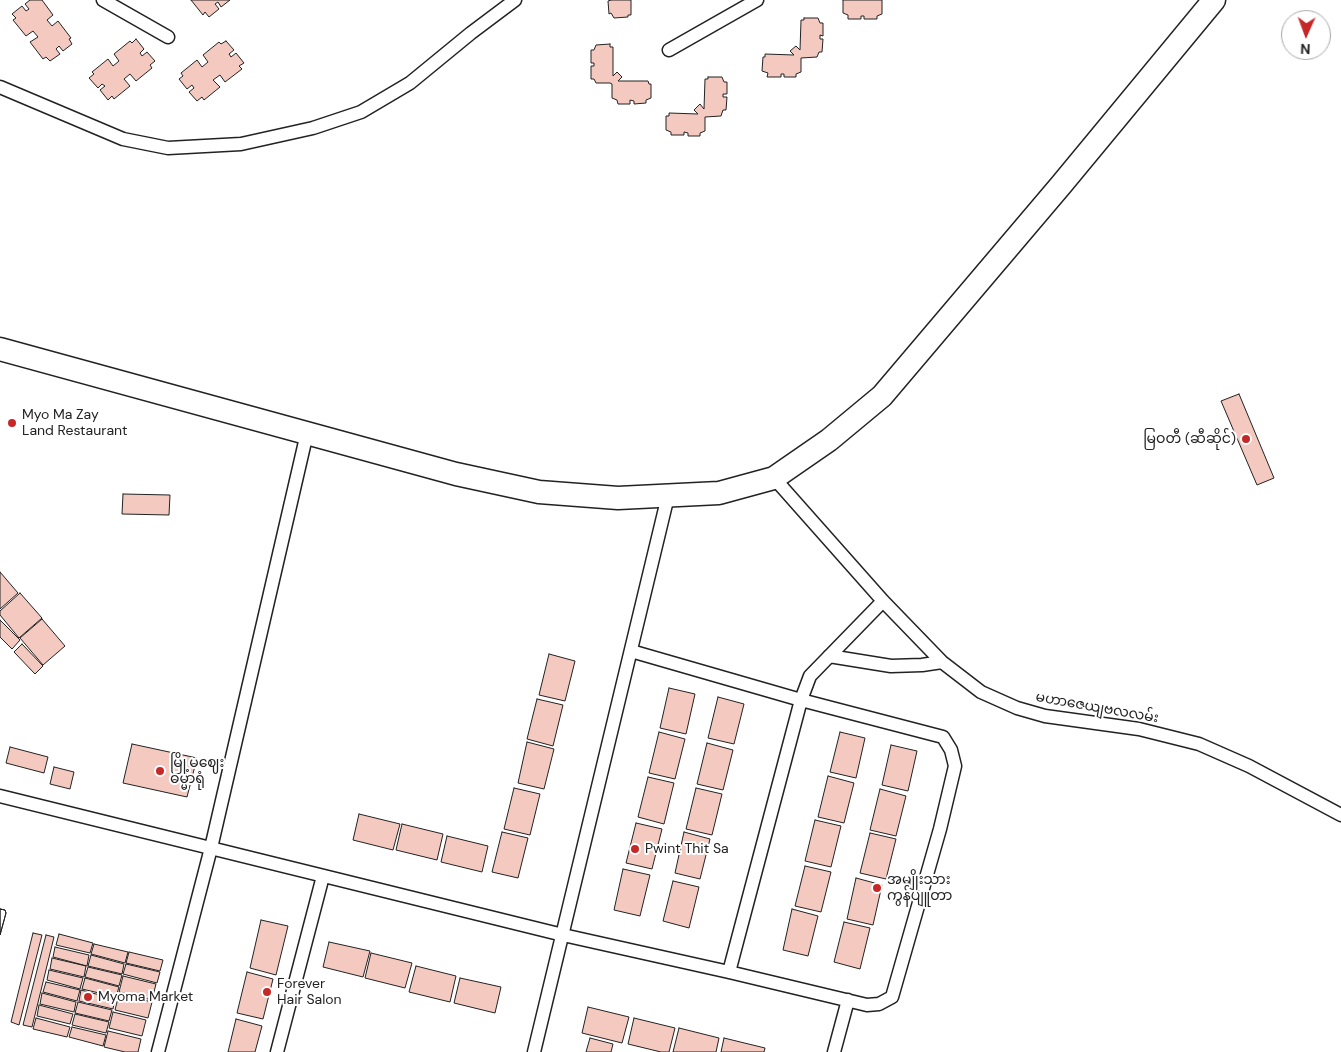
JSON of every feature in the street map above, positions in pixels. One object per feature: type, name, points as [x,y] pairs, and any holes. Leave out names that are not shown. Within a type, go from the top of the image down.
[{"type":"highway","points":[[0,349],[456,474],[539,492],[618,498],[668,496],[718,493],[774,478],[829,440],[882,396],[1055,192],[1214,0]]},
{"type":"street","points":[[103,0],[168,37]]},
{"type":"street","points":[[0,87],[123,139],[168,148],[240,144],[313,128],[361,112],[410,84],[471,33],[515,0]]},
{"type":"street","points":[[668,50],[757,0]]},
{"type":"street","points":[[158,1052],[211,848],[307,433]]},
{"type":"street","name":"မဟာဇေယျဗလလမ်း","points":[[774,478],[883,601],[942,662],[981,692],[1017,708],[1045,716],[1139,730],[1199,744],[1249,766],[1341,815]]},
{"type":"street","points":[[534,1052],[668,496]]},
{"type":"street","points":[[729,972],[801,700],[810,676],[883,601]]},
{"type":"street","points":[[0,796],[562,935],[867,1005],[879,1004],[892,998],[940,828],[955,766],[951,750],[943,737],[801,700],[631,651]]},
{"type":"street","points":[[829,656],[891,666],[942,662]]},
{"type":"street","points":[[277,1052],[323,876]]},
{"type":"street","points":[[834,1052],[848,1000]]},
{"type":"building","points":[[30,0],[42,0],[53,15],[47,20],[52,26],[58,21],[71,38],[69,39],[72,44],[63,51],[59,46],[56,49],[60,54],[50,61],[46,57],[43,59],[30,42],[38,37],[33,31],[26,36],[13,20],[16,18],[12,14],[22,6],[26,11],[29,9],[25,4]]},
{"type":"building","points":[[191,0],[230,0],[221,7],[218,2],[215,4],[219,9],[209,17],[205,12],[203,15]]},
{"type":"building","points":[[631,0],[631,15],[614,18],[611,13],[609,14],[608,1]]},
{"type":"building","points":[[843,0],[882,0],[882,14],[877,16],[877,19],[864,19],[864,16],[861,16],[861,19],[848,19],[848,15],[843,13]]},
{"type":"building","points":[[804,18],[818,18],[820,23],[823,23],[823,36],[820,35],[820,39],[823,39],[822,52],[819,52],[817,57],[801,58],[801,72],[796,74],[796,77],[784,77],[784,74],[781,74],[781,77],[767,77],[768,73],[762,71],[763,57],[765,57],[765,54],[794,55],[790,51],[796,46],[800,50],[801,20],[804,20]]},
{"type":"building","points":[[136,39],[144,49],[140,53],[142,56],[147,52],[155,61],[150,65],[152,68],[136,81],[130,74],[124,79],[130,86],[114,99],[112,96],[108,100],[100,90],[105,86],[102,84],[98,88],[89,78],[94,74],[92,72],[108,59],[113,66],[119,61],[114,54],[130,41],[132,43]]},
{"type":"building","points":[[226,41],[234,50],[229,54],[231,57],[236,53],[244,63],[239,66],[242,69],[225,82],[220,75],[213,80],[220,87],[204,100],[202,97],[197,101],[189,92],[194,88],[192,85],[187,89],[179,79],[183,76],[181,73],[197,60],[202,67],[208,62],[203,55],[219,42],[221,44]]},
{"type":"building","points":[[610,44],[610,47],[613,47],[613,76],[617,72],[622,77],[618,81],[648,81],[651,84],[651,98],[646,100],[646,103],[634,104],[634,101],[630,100],[630,104],[618,104],[617,100],[612,98],[612,84],[596,83],[594,79],[591,79],[591,66],[594,66],[594,63],[591,63],[591,50],[594,50],[596,45]]},
{"type":"building","points":[[708,77],[722,77],[724,82],[727,82],[727,94],[723,94],[723,97],[727,97],[726,110],[723,110],[721,116],[705,117],[705,131],[700,133],[700,136],[688,136],[688,133],[684,132],[684,135],[671,135],[671,132],[666,130],[666,116],[669,116],[669,113],[698,114],[694,110],[700,104],[704,109],[705,79],[708,79]]},
{"type":"building","points":[[1239,394],[1274,478],[1257,485],[1221,401]]},
{"type":"building","points":[[123,494],[170,495],[169,515],[122,514]]},
{"type":"building","points":[[0,572],[18,593],[0,609]]},
{"type":"building","points":[[20,593],[42,618],[19,638],[0,615],[0,611]]},
{"type":"building","points":[[42,619],[65,646],[43,665],[20,638]]},
{"type":"building","points":[[0,620],[20,640],[12,649],[0,637]]},
{"type":"building","points":[[22,644],[43,666],[35,674],[14,652]]},
{"type":"building","points":[[549,654],[575,661],[565,701],[539,695]]},
{"type":"building","points":[[669,688],[695,694],[686,734],[660,728]]},
{"type":"building","points":[[718,697],[744,704],[734,744],[708,738]]},
{"type":"building","points":[[537,699],[563,705],[553,746],[527,739]]},
{"type":"building","points":[[659,732],[685,739],[675,779],[649,773]]},
{"type":"building","points":[[840,732],[865,738],[856,778],[830,772]]},
{"type":"building","points":[[527,742],[554,749],[544,789],[518,783]]},
{"type":"building","points":[[707,743],[733,750],[723,790],[697,784]]},
{"type":"building","name":"မြို့မဈေး ဓမ္မာရုံ","points":[[132,744],[197,758],[187,797],[123,783]]},
{"type":"building","points":[[891,745],[917,751],[908,791],[882,785]]},
{"type":"building","points":[[10,747],[48,757],[44,773],[6,763]]},
{"type":"building","points":[[54,767],[74,772],[70,789],[50,784]]},
{"type":"building","points":[[828,776],[854,783],[844,823],[818,817]]},
{"type":"building","points":[[648,777],[674,783],[664,824],[638,817]]},
{"type":"building","points":[[514,788],[540,794],[530,835],[504,829]]},
{"type":"building","points":[[696,788],[722,794],[712,835],[686,829]]},
{"type":"building","points":[[880,789],[906,796],[896,836],[870,830]]},
{"type":"building","points":[[359,814],[400,824],[393,850],[353,840]]},
{"type":"building","points":[[815,820],[841,826],[831,867],[805,861]]},
{"type":"building","points":[[636,823],[662,829],[652,869],[626,863]]},
{"type":"building","points":[[402,824],[443,834],[437,860],[396,850]]},
{"type":"building","points":[[502,832],[528,838],[518,878],[492,872]]},
{"type":"building","points":[[684,832],[710,839],[700,879],[675,873]]},
{"type":"building","points":[[870,833],[896,839],[886,879],[860,873]]},
{"type":"building","points":[[447,836],[488,846],[482,872],[441,862]]},
{"type":"building","points":[[805,866],[831,872],[821,912],[795,906]]},
{"type":"building","points":[[623,869],[650,875],[640,916],[614,910]]},
{"type":"building","points":[[856,878],[882,885],[873,925],[847,919]]},
{"type":"building","points":[[673,881],[699,887],[689,928],[663,921]]},
{"type":"building","points":[[0,909],[5,910],[6,913],[0,935]]},
{"type":"building","points":[[0,909],[5,910],[6,913],[0,935]]},
{"type":"building","points":[[792,909],[818,916],[808,956],[783,950]]},
{"type":"building","points":[[261,920],[288,926],[276,975],[250,968]]},
{"type":"building","points":[[844,922],[870,928],[860,969],[834,962]]},
{"type":"building","points":[[33,933],[42,935],[19,1025],[11,1022]]},
{"type":"building","points":[[59,934],[93,943],[90,953],[56,945]]},
{"type":"building","points":[[46,935],[54,937],[32,1027],[23,1025]]},
{"type":"building","points":[[329,942],[370,951],[363,977],[323,967]]},
{"type":"building","points":[[94,944],[128,952],[125,963],[91,954]]},
{"type":"building","points":[[55,947],[89,955],[87,966],[53,957]]},
{"type":"building","points":[[129,952],[163,960],[160,971],[126,963]]},
{"type":"building","points":[[371,953],[412,963],[405,988],[365,978]]},
{"type":"building","points":[[91,955],[124,964],[122,974],[88,966]]},
{"type":"building","points":[[52,958],[86,966],[84,977],[50,969]]},
{"type":"building","points":[[126,964],[160,972],[157,983],[123,974]]},
{"type":"building","points":[[416,966],[456,976],[450,1002],[409,992]]},
{"type":"building","points":[[88,967],[122,975],[119,986],[85,977]]},
{"type":"building","points":[[49,970],[83,978],[80,989],[47,980]]},
{"type":"building","points":[[247,972],[273,979],[263,1019],[237,1013]]},
{"type":"building","points":[[123,976],[156,984],[152,1000],[119,992]]},
{"type":"building","points":[[85,978],[119,987],[116,997],[82,989]]},
{"type":"building","points":[[460,978],[501,987],[495,1013],[454,1003]]},
{"type":"building","points":[[46,982],[80,990],[77,1001],[43,992]]},
{"type":"building","points":[[81,990],[115,999],[113,1009],[79,1001]]},
{"type":"building","points":[[42,993],[76,1002],[74,1012],[40,1004]]},
{"type":"building","points":[[119,994],[152,1002],[148,1018],[115,1010]]},
{"type":"building","points":[[78,1002],[112,1010],[109,1021],[75,1013]]},
{"type":"building","points":[[39,1005],[73,1014],[70,1024],[37,1016]]},
{"type":"building","points":[[588,1007],[629,1017],[622,1043],[582,1033]]},
{"type":"building","points":[[113,1012],[146,1020],[142,1036],[109,1028]]},
{"type":"building","points":[[75,1014],[109,1022],[106,1033],[72,1025]]},
{"type":"building","points":[[36,1018],[70,1027],[67,1037],[33,1029]]},
{"type":"building","points":[[634,1018],[675,1028],[669,1052],[661,1052],[628,1044]]},
{"type":"building","points":[[236,1019],[262,1026],[255,1052],[228,1052]]},
{"type":"building","points":[[72,1027],[106,1035],[103,1046],[69,1037]]},
{"type":"building","points":[[679,1028],[719,1038],[716,1052],[673,1052]]},
{"type":"building","points":[[108,1031],[141,1039],[138,1052],[125,1052],[104,1047]]},
{"type":"building","points":[[590,1038],[613,1044],[611,1052],[586,1052]]},
{"type":"building","points":[[724,1038],[765,1048],[764,1052],[721,1052]]},
{"type":"place","name":"Myo Ma Zay Land Restaurant","points":[[12,423]]},
{"type":"place","name":"မြဝတီ (ဆီဆိုင်)","points":[[1246,439]]},
{"type":"place","name":"မြို့မဈေး ဓမ္မာရုံ","points":[[160,771]]},
{"type":"place","name":"Pwint Thit Sa","points":[[635,849]]},
{"type":"place","name":"အမျိုးသား ကွန်ပျူတာ","points":[[877,888]]},
{"type":"place","name":"Forever Hair Salon","points":[[267,992]]},
{"type":"place","name":"Myoma Market","points":[[88,997]]}]
